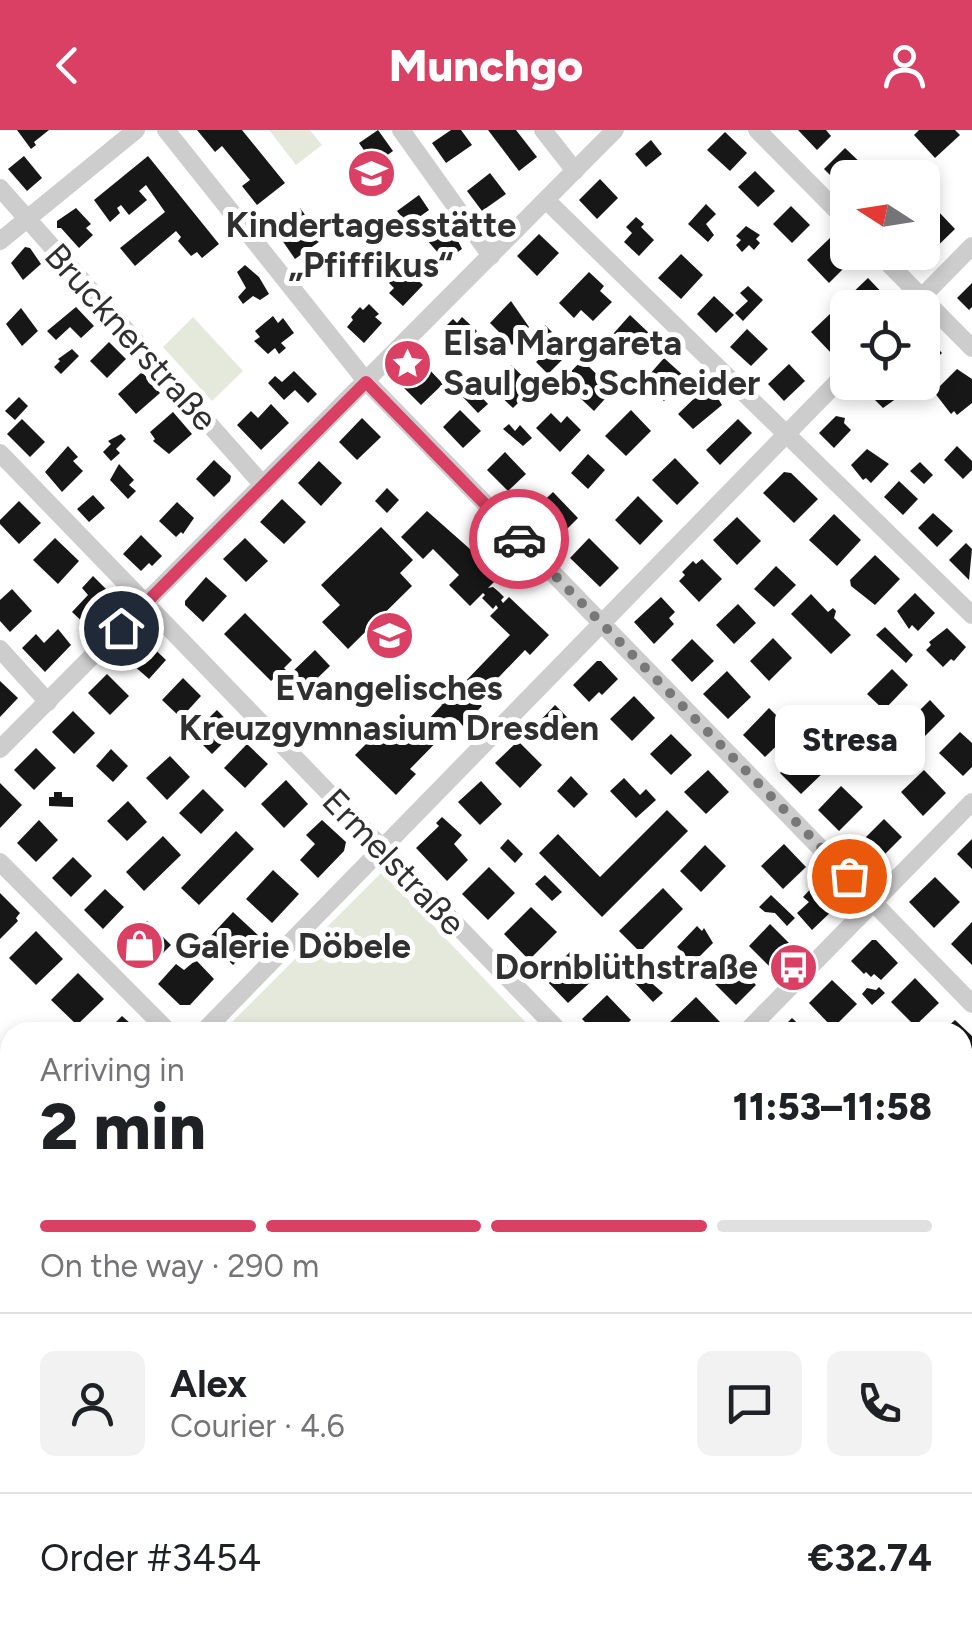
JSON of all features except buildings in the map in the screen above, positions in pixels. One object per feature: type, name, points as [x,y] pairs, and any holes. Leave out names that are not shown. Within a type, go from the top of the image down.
[{"type":"street","points":[[0,241],[136,130]]},
{"type":"street","points":[[166,130],[366,382],[972,1004]]},
{"type":"street","points":[[400,130],[491,256]]},
{"type":"street","points":[[543,130],[575,171]]},
{"type":"street","points":[[0,749],[616,130]]},
{"type":"street","points":[[756,130],[830,204]]},
{"type":"street","name":"Brucknerstraße","points":[[0,188],[263,485]]},
{"type":"street","points":[[546,200],[972,616]]},
{"type":"street","points":[[928,290],[972,246]]},
{"type":"street","points":[[892,270],[907,290]]},
{"type":"street","points":[[940,322],[972,348]]},
{"type":"street","points":[[213,1022],[830,389]]},
{"type":"street","name":"Ermelstraße","points":[[0,453],[550,1022]]},
{"type":"street","points":[[0,649],[48,702]]},
{"type":"street","points":[[756,1022],[972,802]]},
{"type":"street","points":[[0,862],[159,1022]]},
{"type":"shaded area","points":[[269,130],[310,130],[322,145],[296,165]]},
{"type":"shaded area","points":[[193,317],[243,371],[212,401],[163,347]]},
{"type":"shaded area","points":[[381,873],[525,1022],[232,1022]]},
{"type":"way so far","points":[[519,539],[849,876]]},
{"type":"place","name":"Kindertagesstätte „Pfiffikus“","points":[[371,173]]},
{"type":"place","name":"Elsa Margareta Saul geb. Schneider","points":[[408,363]]},
{"type":"place","name":"Evangelisches Kreuzgymnasium Dresden","points":[[389,636]]},
{"type":"place","name":"Stresa","points":[[849,876]]},
{"type":"place","name":"Galerie Döbele","points":[[140,946]]},
{"type":"place","name":"Dornblüthstraße","points":[[793,967]]},
{"type":"route","points":[[121,628],[366,382],[519,539]]}]
